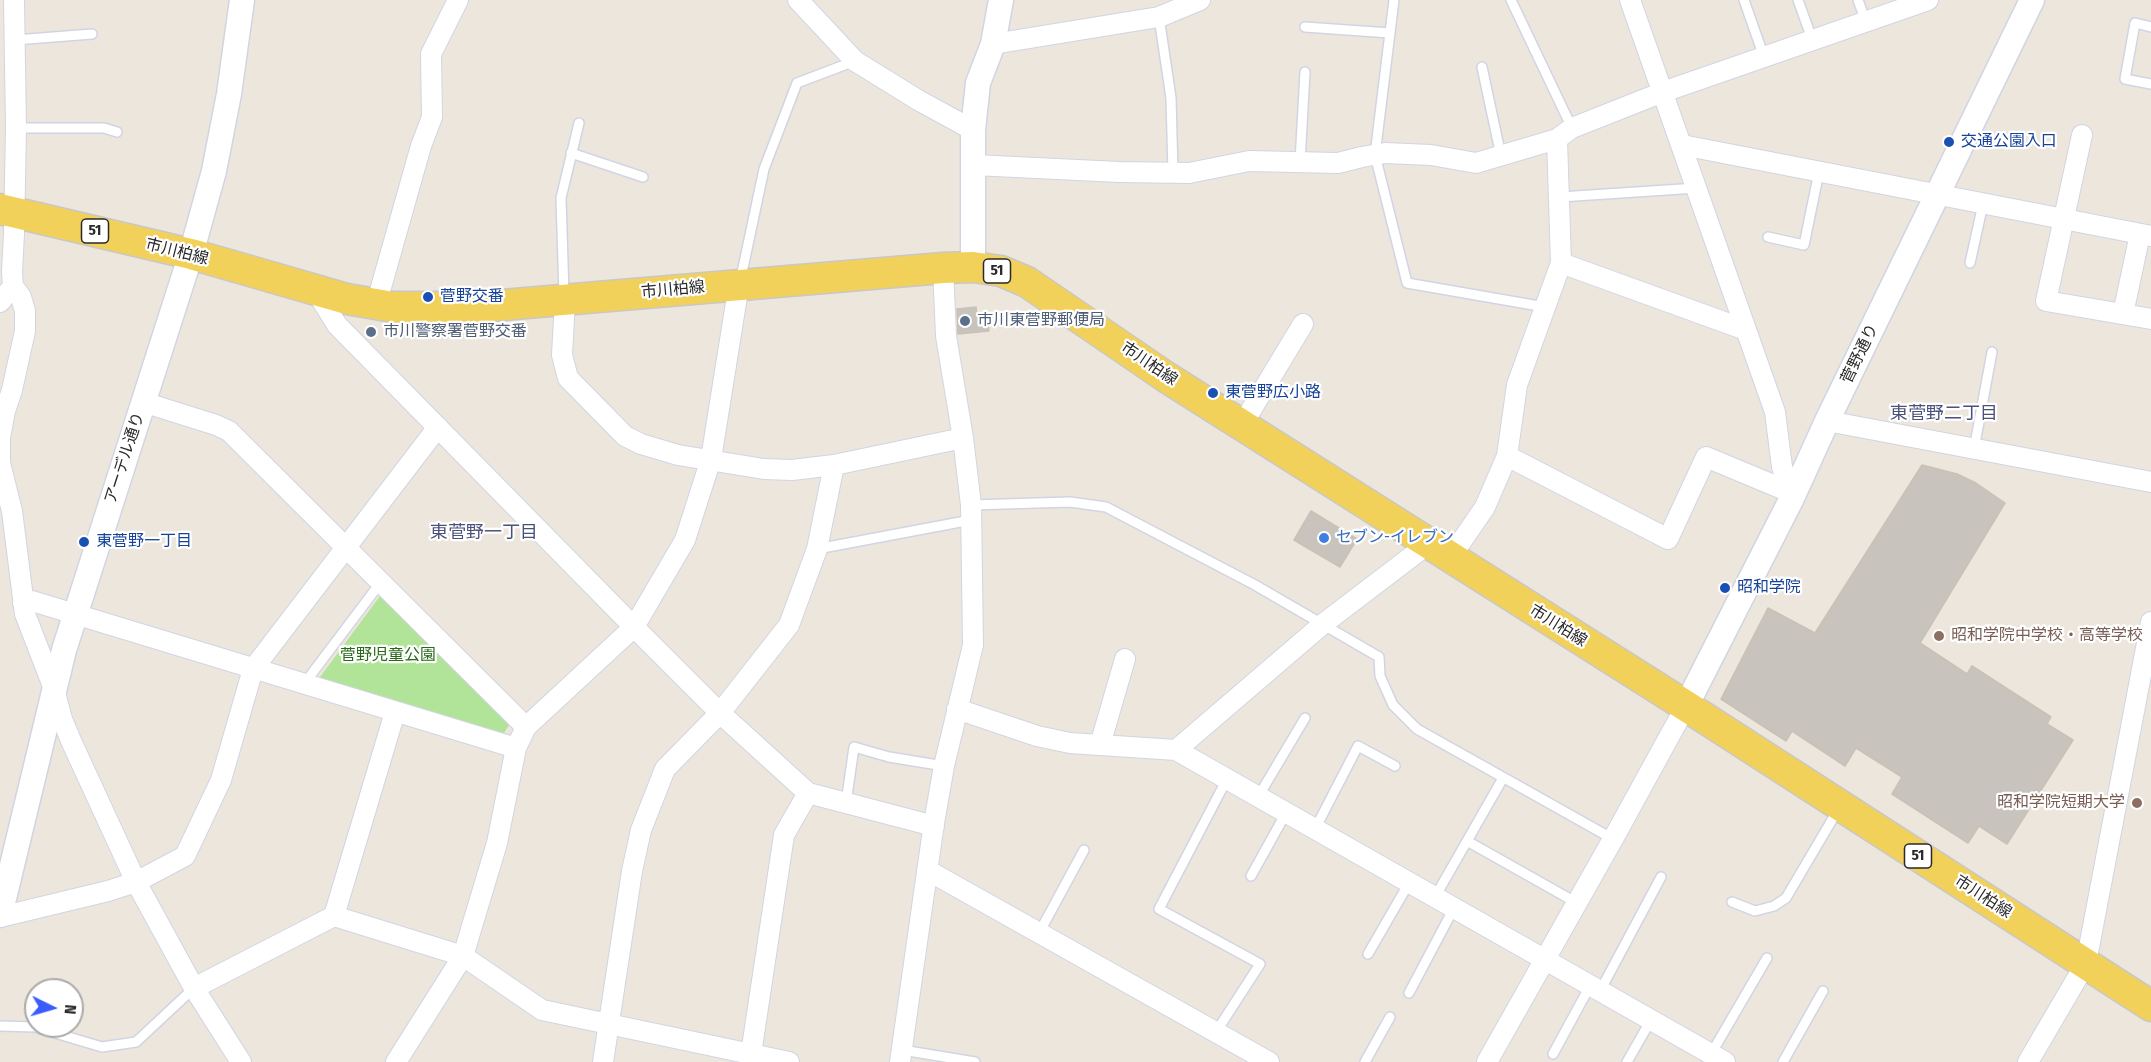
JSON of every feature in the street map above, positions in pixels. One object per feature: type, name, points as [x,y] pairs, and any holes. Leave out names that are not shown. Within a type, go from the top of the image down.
[{"type":"main road","name":"市川柏線","points":[[7,211],[191,254],[316,291],[393,307],[479,307],[943,268],[973,267],[1001,271],[1027,282],[1166,377],[1686,706],[2151,1006]]},
{"type":"street","points":[[14,0],[12,46],[16,128],[7,211],[13,286],[21,297],[25,311],[25,331],[0,437],[0,463],[12,511],[25,614],[54,689],[68,735],[136,882],[194,988],[241,1062]]},
{"type":"street","name":"アーデル通り","points":[[0,916],[74,615],[191,254],[222,138],[242,0]]},
{"type":"street","points":[[348,336],[369,303],[432,117],[431,54],[458,0]]},
{"type":"street","points":[[798,0],[855,61],[918,100],[974,130]]},
{"type":"street","points":[[973,267],[974,130],[978,83],[993,44],[1001,0]]},
{"type":"street","points":[[993,44],[1159,18],[1200,0]]},
{"type":"street","points":[[1630,0],[1775,412],[1782,468],[1791,495]]},
{"type":"street","points":[[974,165],[1190,173],[1249,161],[1338,163],[1385,153],[1431,155],[1476,163],[1565,134],[1663,92],[1928,0]]},
{"type":"street","name":"菅野通り","points":[[1686,706],[2032,0]]},
{"type":"street","points":[[1176,750],[1323,624],[1439,551],[1485,507],[1507,456],[1517,385],[1561,263],[1560,197],[1565,134]]},
{"type":"street","points":[[2082,135],[2046,301],[2151,319]]},
{"type":"street","points":[[1682,146],[2146,235],[2123,314]]},
{"type":"street","points":[[1561,263],[1746,330]]},
{"type":"street","points":[[901,1056],[944,766],[972,645],[971,512],[963,438],[946,336],[943,268]]},
{"type":"street","points":[[396,1062],[464,956],[497,843],[516,748],[526,727],[634,627],[685,540],[711,459],[739,284]]},
{"type":"street","points":[[0,303],[13,286]]},
{"type":"street","points":[[316,291],[337,325],[634,627],[720,712],[808,793],[934,825]]},
{"type":"street","points":[[565,300],[562,355],[568,378],[625,435],[641,444],[678,455],[764,469],[792,470],[834,465],[963,438]]},
{"type":"street","points":[[1242,425],[1304,324]]},
{"type":"street","points":[[143,402],[229,431],[526,727]]},
{"type":"street","points":[[1827,421],[2151,482]]},
{"type":"street","points":[[0,916],[108,891],[136,882],[185,856],[221,780],[253,669],[438,427]]},
{"type":"street","points":[[1507,456],[1668,539],[1706,457],[1791,495]]},
{"type":"street","points":[[603,1062],[632,871],[641,830],[665,769],[720,712],[789,625],[817,549],[834,465]]},
{"type":"street","points":[[23,603],[32,601],[516,748]]},
{"type":"street","points":[[2028,1062],[2086,963],[2151,622]]},
{"type":"street","points":[[1100,745],[1125,659]]},
{"type":"street","points":[[1487,1062],[1686,706]]},
{"type":"street","points":[[957,709],[1037,736],[1070,743],[1176,750],[1718,1058]]},
{"type":"street","points":[[334,916],[395,712]]},
{"type":"street","points":[[751,1054],[784,835],[808,793]]},
{"type":"street","points":[[927,870],[1269,1062]]},
{"type":"street","points":[[194,988],[334,916],[464,956],[542,1010],[789,1062]]},
{"type":"lane","points":[[1394,0],[1375,154],[1407,283],[1545,307]]},
{"type":"lane","points":[[1511,0],[1565,134]]},
{"type":"lane","points":[[1744,0],[1764,57]]},
{"type":"lane","points":[[1798,0],[1812,39]]},
{"type":"lane","points":[[1858,0],[1866,22]]},
{"type":"lane","points":[[1159,18],[1172,98],[1173,173]]},
{"type":"lane","points":[[2151,27],[2135,24],[2125,79],[2151,84]]},
{"type":"lane","points":[[1305,27],[1390,33]]},
{"type":"lane","points":[[12,46],[92,34]]},
{"type":"lane","points":[[739,284],[764,169],[796,83],[855,61]]},
{"type":"lane","points":[[1482,67],[1501,156]]},
{"type":"lane","points":[[1300,162],[1305,72]]},
{"type":"lane","points":[[565,300],[561,198],[579,123]]},
{"type":"lane","points":[[16,128],[104,128],[117,132]]},
{"type":"lane","points":[[571,153],[643,177]]},
{"type":"lane","points":[[1768,237],[1804,245],[1819,172]]},
{"type":"lane","points":[[1560,197],[1697,188]]},
{"type":"lane","points":[[1970,262],[1983,204]]},
{"type":"lane","points":[[1974,449],[1992,352]]},
{"type":"lane","points":[[817,549],[971,512],[1070,502],[1106,507],[1255,585],[1379,657],[1380,676],[1393,705],[1417,729],[1613,839]]},
{"type":"lane","points":[[304,684],[381,582]]},
{"type":"lane","points":[[1258,797],[1305,718]]},
{"type":"lane","points":[[1315,829],[1358,746],[1395,766]]},
{"type":"lane","points":[[846,803],[854,747],[889,757],[944,766]]},
{"type":"lane","points":[[1435,897],[1503,778]]},
{"type":"lane","points":[[1216,1032],[1260,964],[1158,909],[1227,779]]},
{"type":"lane","points":[[1732,902],[1755,911],[1774,906],[1786,898],[1840,806]]},
{"type":"lane","points":[[1251,876],[1286,813]]},
{"type":"lane","points":[[1467,841],[1577,903]]},
{"type":"lane","points":[[1039,933],[1084,850]]},
{"type":"lane","points":[[1553,1054],[1661,877]]},
{"type":"lane","points":[[1368,954],[1409,882]]},
{"type":"lane","points":[[1409,993],[1454,908]]},
{"type":"lane","points":[[1718,1058],[1767,958]]},
{"type":"lane","points":[[0,1026],[35,1027],[102,1047],[136,1042],[194,988]]},
{"type":"lane","points":[[1783,1062],[1823,991]]},
{"type":"lane","points":[[1365,1062],[1390,1017]]},
{"type":"lane","points":[[1626,1062],[1651,1020]]},
{"type":"lane","points":[[901,1056],[975,1062]]},
{"type":"green space","name":"菅野児童公園","points":[[387,595],[508,717],[509,725],[504,733],[496,734],[321,681],[320,677],[380,596]]},
{"type":"building","points":[[976,307],[977,315],[987,313],[989,331],[958,334],[957,309]]},
{"type":"building","points":[[1922,465],[1957,474],[1976,483],[2005,503],[1920,643],[1967,674],[1972,666],[2051,717],[2047,724],[2073,740],[2007,844],[1979,826],[1968,843],[1892,794],[1902,777],[1856,748],[1845,766],[1792,731],[1786,741],[1721,699],[1768,608],[1815,633]]},
{"type":"building","points":[[1311,511],[1357,539],[1340,567],[1294,540]]},
{"type":"place","name":"交通公園入口","points":[[1949,142]]},
{"type":"place","name":"菅野交番","points":[[428,297]]},
{"type":"place","name":"市川東菅野郵便局","points":[[965,321]]},
{"type":"place","name":"市川警察署菅野交番","points":[[371,332]]},
{"type":"place","name":"東菅野広小路","points":[[1213,393]]},
{"type":"place","name":"セブン-イレブン","points":[[1324,538]]},
{"type":"place","name":"東菅野一丁目","points":[[84,542]]},
{"type":"place","name":"昭和学院","points":[[1725,588]]},
{"type":"place","name":"昭和学院中学校・高等学校","points":[[1939,636]]},
{"type":"place","name":"昭和学院短期大学","points":[[2137,803]]},
{"type":"district","name":"東菅野二丁目","points":[[1944,414]]},
{"type":"district","name":"東菅野一丁目","points":[[484,533]]}]
